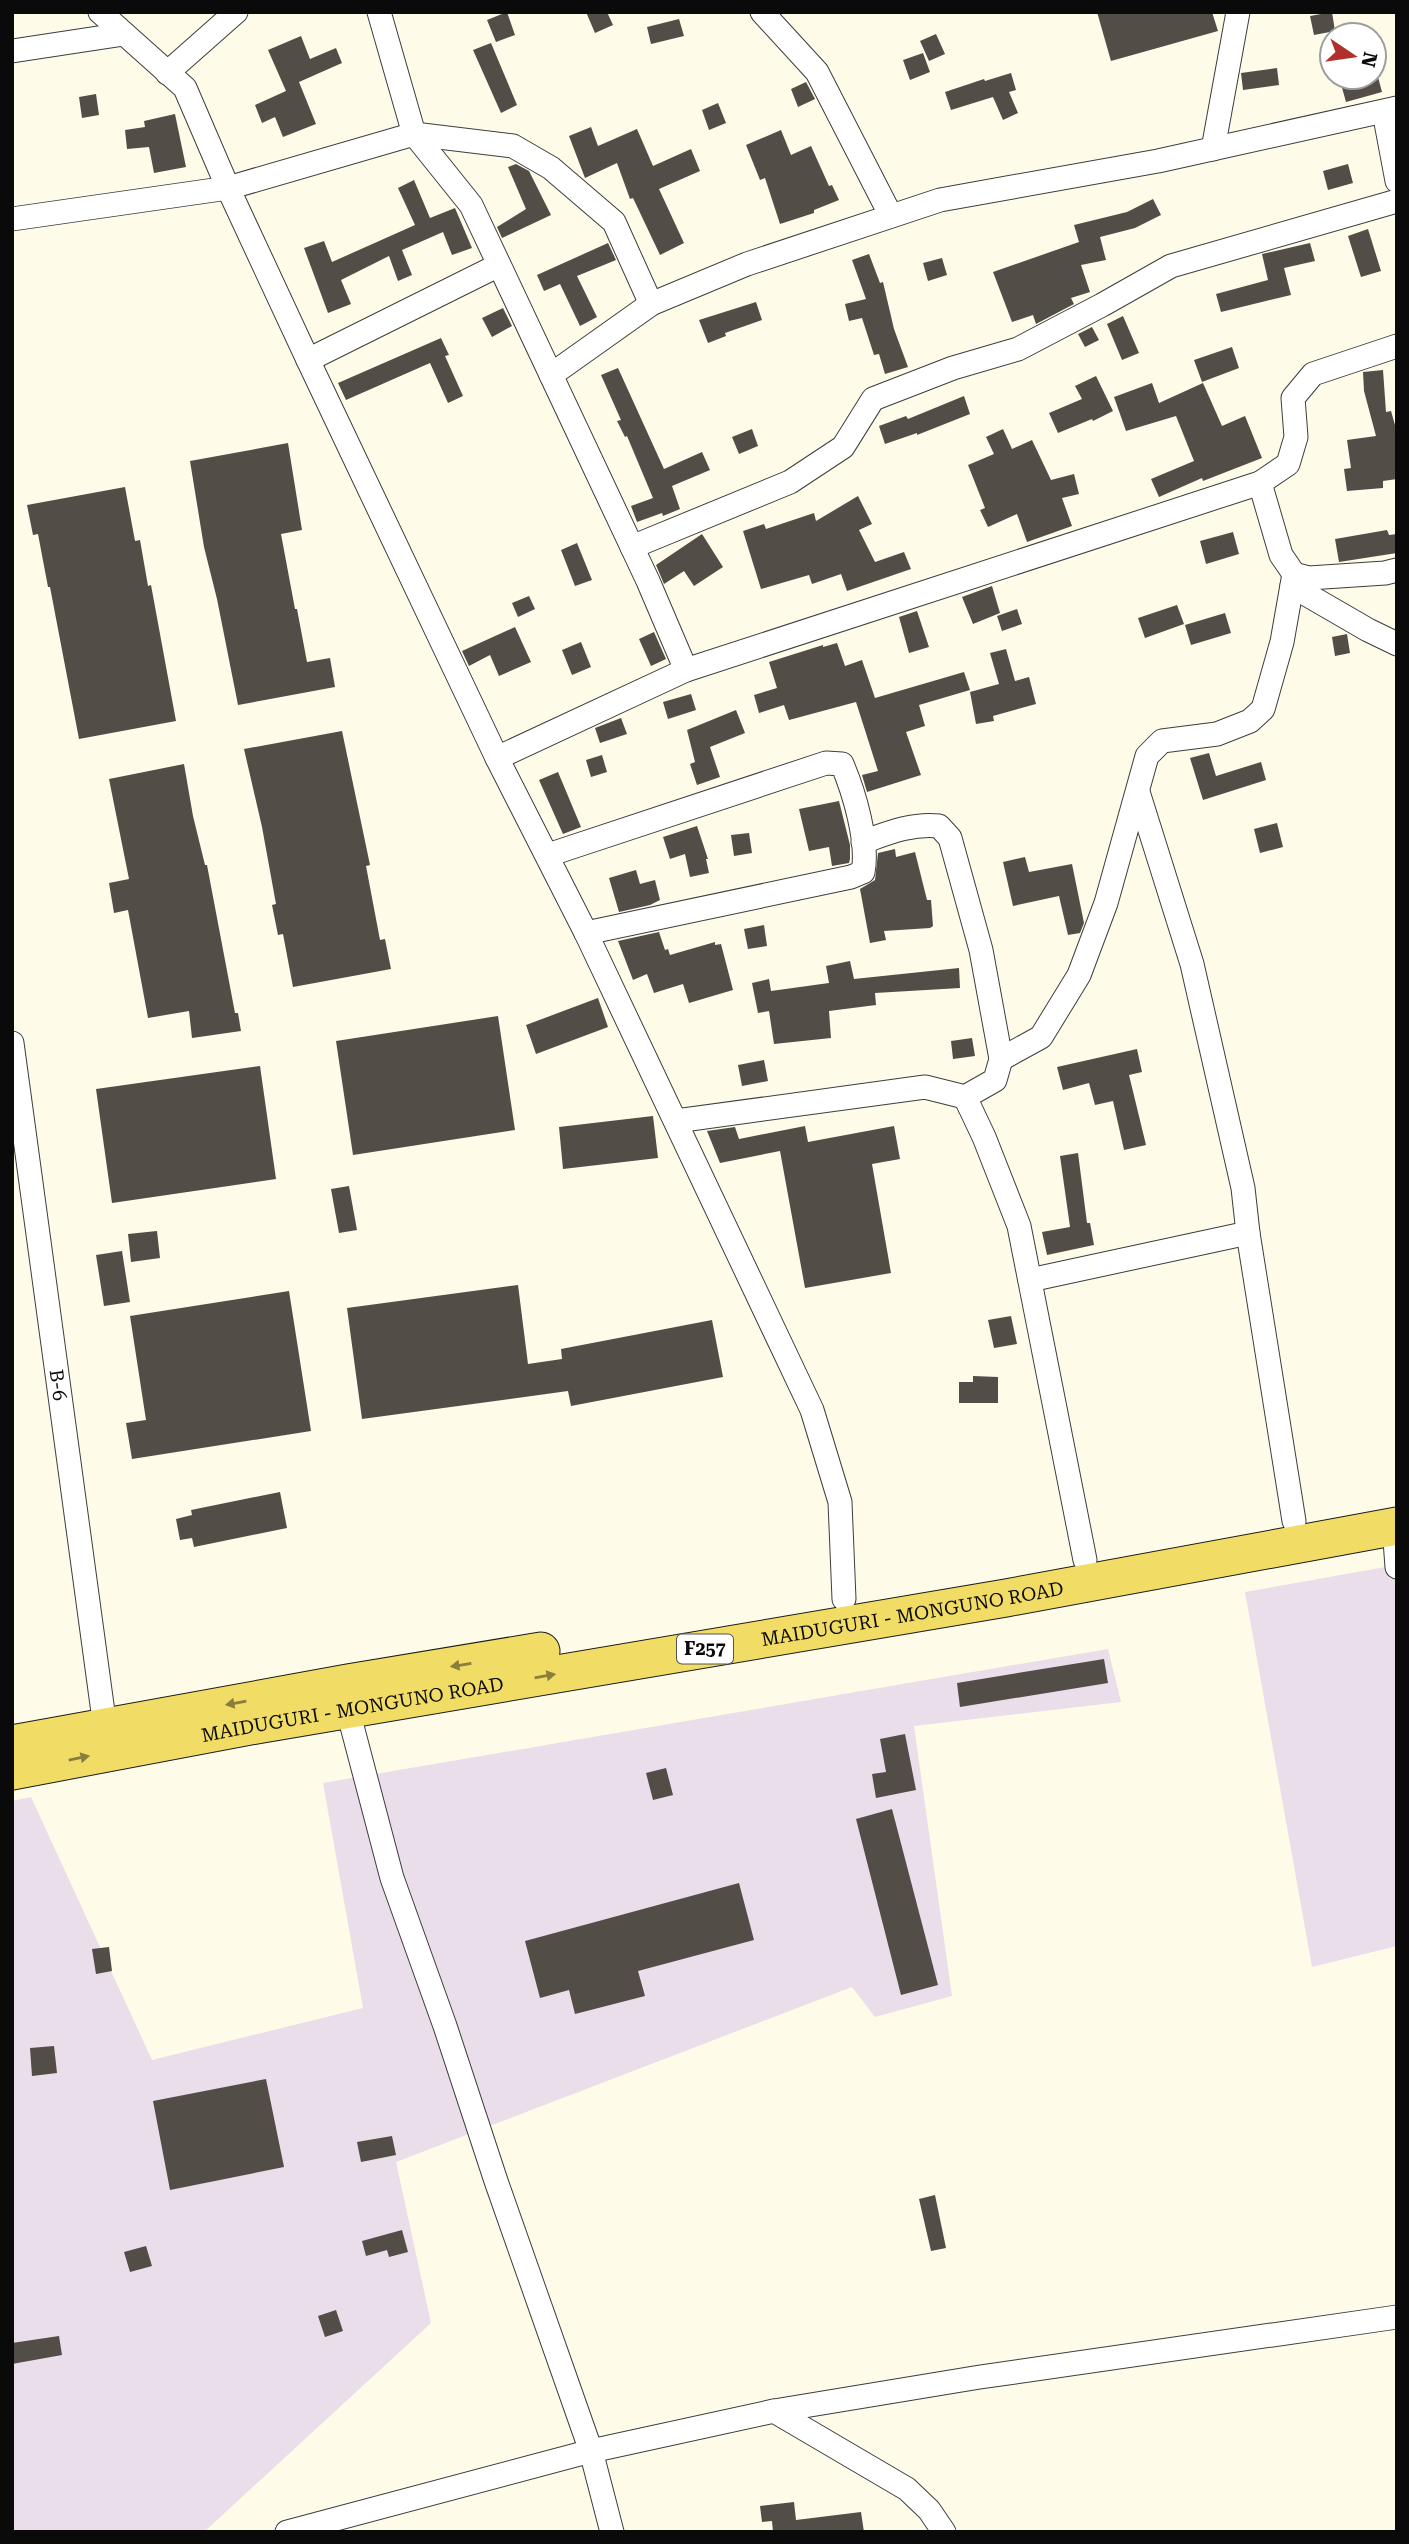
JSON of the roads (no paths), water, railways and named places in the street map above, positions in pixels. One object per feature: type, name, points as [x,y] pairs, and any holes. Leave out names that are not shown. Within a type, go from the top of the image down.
[{"type":"main road","name":"MAIDUGURI - MONGUNO ROAD","points":[[12,1744],[335,1685],[1085,1560],[1294,1521],[1396,1519]]},
{"type":"main road","name":"MAIDUGURI - MONGUNO ROAD","points":[[12,1771],[256,1725],[1019,1596],[1396,1519]]},
{"type":"street","points":[[100,12],[185,88],[308,360],[497,758],[586,933],[812,1410],[840,1502],[844,1600]]},
{"type":"street","points":[[167,73],[236,12]]},
{"type":"street","points":[[379,12],[414,134],[471,205],[632,547],[686,670]]},
{"type":"street","points":[[762,12],[817,72],[891,216]]},
{"type":"street","points":[[1213,149],[1238,12]]},
{"type":"street","points":[[12,51],[124,34]]},
{"type":"street","points":[[551,375],[651,304],[747,264],[940,200],[1213,149],[1390,110],[1397,181]]},
{"type":"street","points":[[12,219],[228,188],[414,134],[513,146],[551,168],[614,222],[651,304]]},
{"type":"street","points":[[632,547],[790,482],[843,447],[873,399],[953,368],[1018,349],[1171,266],[1397,201]]},
{"type":"street","points":[[308,360],[499,265]]},
{"type":"street","points":[[497,758],[686,670],[1260,483],[1288,464],[1296,437],[1293,398],[1313,374],[1397,346]]},
{"type":"street","points":[[1260,483],[1280,555],[1293,580],[1368,630],[1397,644]]},
{"type":"street","points":[[1293,580],[1397,570]]},
{"type":"street","points":[[1001,1059],[1041,1037],[1079,975],[1106,903],[1147,756],[1163,741],[1217,734],[1250,721],[1263,709],[1282,642],[1293,580]]},
{"type":"street","points":[[548,855],[826,763],[842,764],[850,783],[863,842],[866,858],[863,872],[851,877],[586,933]]},
{"type":"street","points":[[1138,792],[1192,964],[1243,1188],[1294,1521]]},
{"type":"street","points":[[676,1121],[925,1087],[965,1097],[995,1080],[1001,1059],[981,950],[950,838],[939,826],[924,824],[863,842]]},
{"type":"street","name":"B-6","points":[[12,1044],[105,1727]]},
{"type":"street","points":[[965,1097],[1019,1226],[1085,1560]]},
{"type":"street","points":[[1030,1280],[1248,1233]]},
{"type":"street","points":[[1396,1519],[1397,1567]]},
{"type":"street","points":[[348,1711],[392,1878],[590,2451],[612,2532]]},
{"type":"street","points":[[287,2532],[318,2527],[590,2451],[774,2411],[980,2377],[1397,2317]]},
{"type":"street","points":[[774,2411],[907,2489],[929,2510],[944,2532]]}]
